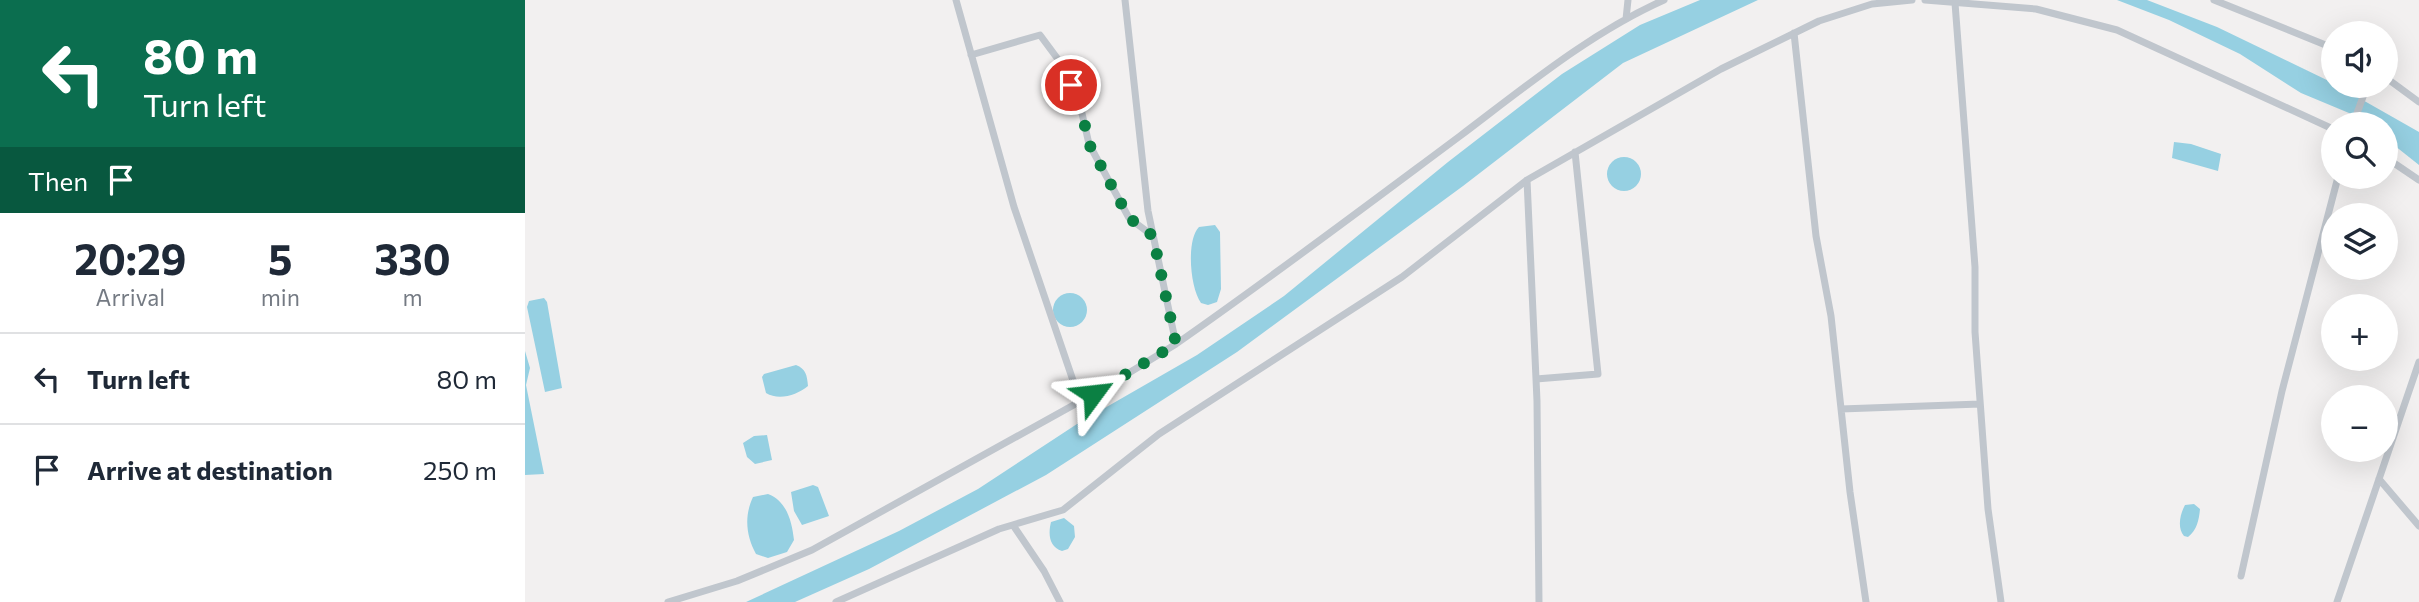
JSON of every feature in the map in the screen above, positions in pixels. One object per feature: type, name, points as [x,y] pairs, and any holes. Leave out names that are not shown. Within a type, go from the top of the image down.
[{"type":"street","points":[[956,0],[1014,207],[1080,401]]},
{"type":"street","points":[[1125,0],[1148,211],[1176,344]]},
{"type":"street","points":[[1626,19],[1628,0]]},
{"type":"street","points":[[667,602],[737,581],[812,550],[1080,401],[1176,344],[1273,276],[1564,58],[1626,19],[1664,0]]},
{"type":"street","points":[[836,602],[871,589],[951,549],[1013,525],[1063,510],[1159,434],[1402,277],[1527,180],[1721,69],[1819,20],[1872,4],[1912,0]]},
{"type":"street","points":[[1925,0],[2036,9],[2117,30],[2321,124]]},
{"type":"street","points":[[2214,0],[2321,43]]},
{"type":"street","points":[[1955,2],[1975,267],[1975,332],[1988,509],[2001,602]]},
{"type":"street","points":[[1794,33],[1816,236],[1831,316],[1866,602]]},
{"type":"street","points":[[971,55],[1039,35],[1060,62],[1081,108],[1089,144],[1129,218],[1153,236]]},
{"type":"street","points":[[2398,87],[2419,102]]},
{"type":"street","points":[[1536,379],[1598,374],[1575,152]]},
{"type":"street","points":[[2398,166],[2419,180]]},
{"type":"street","points":[[1527,180],[1536,379],[1539,602]]},
{"type":"street","points":[[2241,576],[2282,391],[2335,189]]},
{"type":"street","points":[[2337,602],[2379,479],[2416,385],[2419,362]]},
{"type":"street","points":[[1841,409],[1980,404]]},
{"type":"street","points":[[2379,479],[2419,526]]},
{"type":"street","points":[[1013,525],[1061,602]]},
{"type":"water","points":[[1700,0],[1758,0],[1623,63],[1463,186],[1237,352],[1046,475],[869,569],[795,602],[746,602],[899,531],[978,489],[1077,424],[1197,355],[1284,296],[1448,162],[1562,74],[1640,25]]},
{"type":"water","points":[[2117,0],[2147,0],[2217,27],[2321,77],[2321,98],[2359,98],[2384,112],[2347,112],[2301,93],[2240,54],[2169,20]]},
{"type":"water","points":[[2398,120],[2419,132],[2419,165],[2398,148]]},
{"type":"water","points":[[2174,142],[2191,144],[2221,154],[2218,171],[2172,158]]},
{"type":"water","points":[[1624,157],[1636,162],[1641,174],[1636,186],[1624,191],[1612,186],[1607,174],[1612,162]]},
{"type":"water","points":[[1215,225],[1220,232],[1221,289],[1217,302],[1208,305],[1201,303],[1194,287],[1191,253],[1192,242],[1199,227]]},
{"type":"water","points":[[1070,293],[1082,298],[1087,310],[1082,322],[1070,327],[1058,322],[1053,310],[1058,298]]},
{"type":"water","points":[[544,298],[547,302],[562,388],[545,392],[527,307],[529,301]]},
{"type":"water","points":[[525,351],[530,368],[526,385],[544,474],[525,475]]},
{"type":"water","points":[[796,365],[805,373],[808,386],[788,396],[777,397],[766,393],[762,377],[764,374]]},
{"type":"water","points":[[767,435],[772,460],[755,464],[747,457],[743,443],[754,436]]},
{"type":"water","points":[[813,485],[818,487],[829,516],[802,525],[794,511],[791,492]]},
{"type":"water","points":[[768,494],[784,507],[790,519],[794,540],[787,552],[768,558],[756,554],[748,533],[747,519],[753,497]]},
{"type":"water","points":[[2194,504],[2200,509],[2199,517],[2188,537],[2182,533],[2181,517],[2185,505]]},
{"type":"water","points":[[1064,518],[1074,526],[1075,537],[1068,549],[1062,551],[1050,540],[1050,531],[1051,522]]},
{"type":"route","points":[[1071,85],[1081,108],[1089,144],[1129,218],[1153,236],[1176,344],[1093,394]]}]
